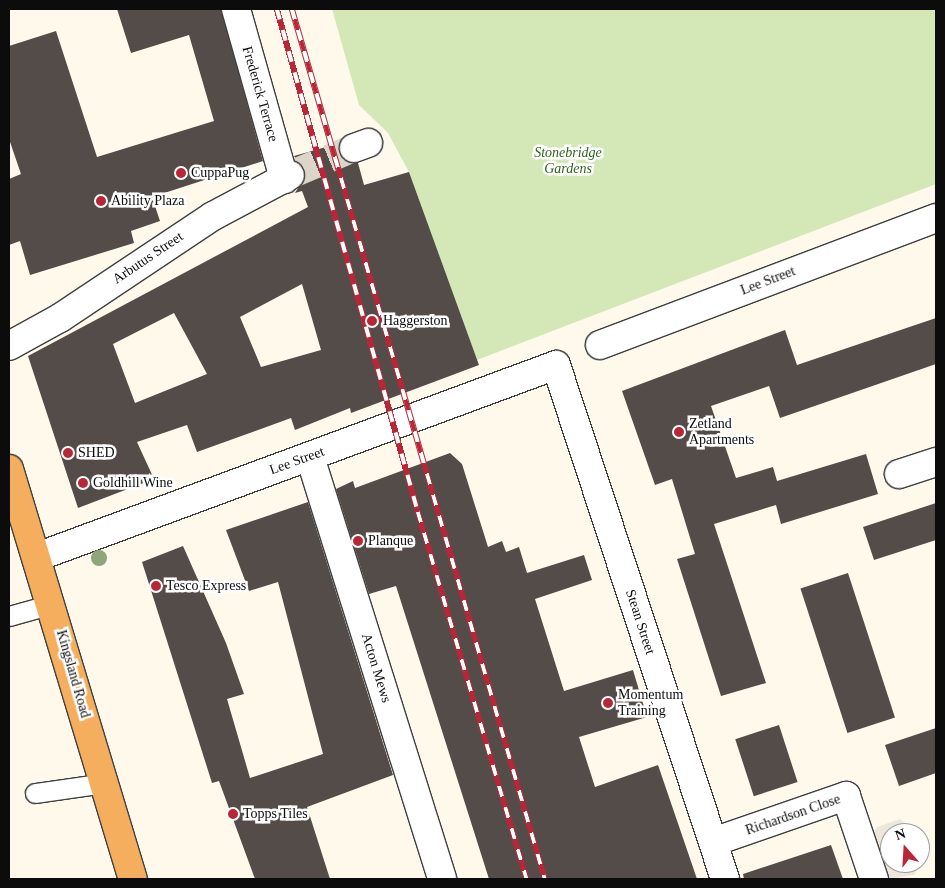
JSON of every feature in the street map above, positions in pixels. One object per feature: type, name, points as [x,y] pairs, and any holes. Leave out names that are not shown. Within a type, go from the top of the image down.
[{"type":"highway","name":"Kingsland Road","points":[[9,469],[52,604],[133,879]]},
{"type":"street","name":"Frederick Terrace","points":[[236,9],[287,177]]},
{"type":"street","name":"Arbutus Street","points":[[9,346],[60,318],[213,216],[287,177]]},
{"type":"street","name":"Lee Street","points":[[600,344],[936,218]]},
{"type":"street","name":"Lee Street","points":[[37,557],[556,365]]},
{"type":"street","name":"Stean Street","points":[[556,365],[725,879]]},
{"type":"street","name":"Acton Mews","points":[[310,457],[442,879]]},
{"type":"street","points":[[899,474],[936,462]]},
{"type":"street","name":"Richardson Close","points":[[713,842],[846,796],[874,879]]},
{"type":"lane","points":[[9,616],[52,604]]},
{"type":"lane","points":[[35,793],[104,783]]},
{"type":"green space","name":"Stonebridge Gardens","points":[[332,9],[936,9],[936,184],[477,360],[409,172],[388,133],[359,105]]},
{"type":"shaded area","points":[[900,819],[904,823],[888,823]]},
{"type":"shaded area","points":[[880,826],[880,873],[915,873],[914,875],[887,879],[872,872],[864,848],[877,827]]},
{"type":"building","points":[[117,9],[221,9],[263,161],[152,197],[160,221],[131,231],[134,243],[30,275],[20,241],[9,245],[9,179],[21,174],[9,139],[9,46],[56,31],[97,157],[214,121],[189,35],[131,53]]},
{"type":"building","points":[[340,143],[344,160],[358,163],[364,185],[409,172],[479,365],[351,413],[350,408],[295,430],[291,418],[197,452],[187,425],[137,442],[154,479],[78,508],[28,356],[308,207],[302,191],[295,193],[306,175],[294,156]],"holes":[[[302,284],[321,350],[261,367],[240,317]],[[174,313],[207,374],[135,403],[113,344]]]},
{"type":"building","points":[[936,318],[936,364],[780,418],[769,386],[711,406],[736,478],[773,467],[777,481],[866,454],[878,494],[781,524],[776,505],[714,524],[766,683],[721,696],[677,559],[695,554],[672,479],[655,485],[622,391],[785,330],[797,365]]},
{"type":"building","points":[[450,453],[462,464],[488,547],[502,541],[506,552],[519,547],[527,573],[584,555],[592,580],[535,599],[564,691],[633,670],[647,717],[579,737],[595,787],[658,765],[697,879],[489,879],[396,586],[369,594],[336,489],[353,481],[355,488]]},
{"type":"building","points":[[308,502],[393,775],[307,807],[330,879],[255,879],[219,781],[212,783],[142,562],[183,546],[226,643],[244,694],[227,699],[250,778],[323,754],[278,582],[249,591],[226,530]]},
{"type":"building","points":[[936,503],[936,540],[874,560],[863,527]]},
{"type":"building","points":[[848,573],[895,718],[847,733],[800,588]]},
{"type":"building","points":[[779,725],[798,782],[754,796],[735,739]]},
{"type":"building","points":[[936,728],[936,773],[899,786],[885,745]]},
{"type":"building","points":[[831,845],[843,879],[744,879],[743,874]]},
{"type":"tunnel","points":[[290,175],[354,148]]},
{"type":"railway","points":[[277,9],[418,512],[527,879]]},
{"type":"railway","points":[[292,9],[545,879]]},
{"type":"place","name":"CuppaPug","points":[[181,173]]},
{"type":"place","name":"Ability Plaza","points":[[101,201]]},
{"type":"place","name":"Haggerston","points":[[372,321]]},
{"type":"place","name":"Zetland Apartments","points":[[679,432]]},
{"type":"place","name":"SHED","points":[[68,453]]},
{"type":"place","name":"Goldhill Wine","points":[[83,483]]},
{"type":"place","name":"Planque","points":[[358,541]]},
{"type":"place","name":"Tesco Express","points":[[156,586]]},
{"type":"place","name":"Momentum Training","points":[[608,703]]},
{"type":"place","name":"Topps Tiles","points":[[233,814]]}]
